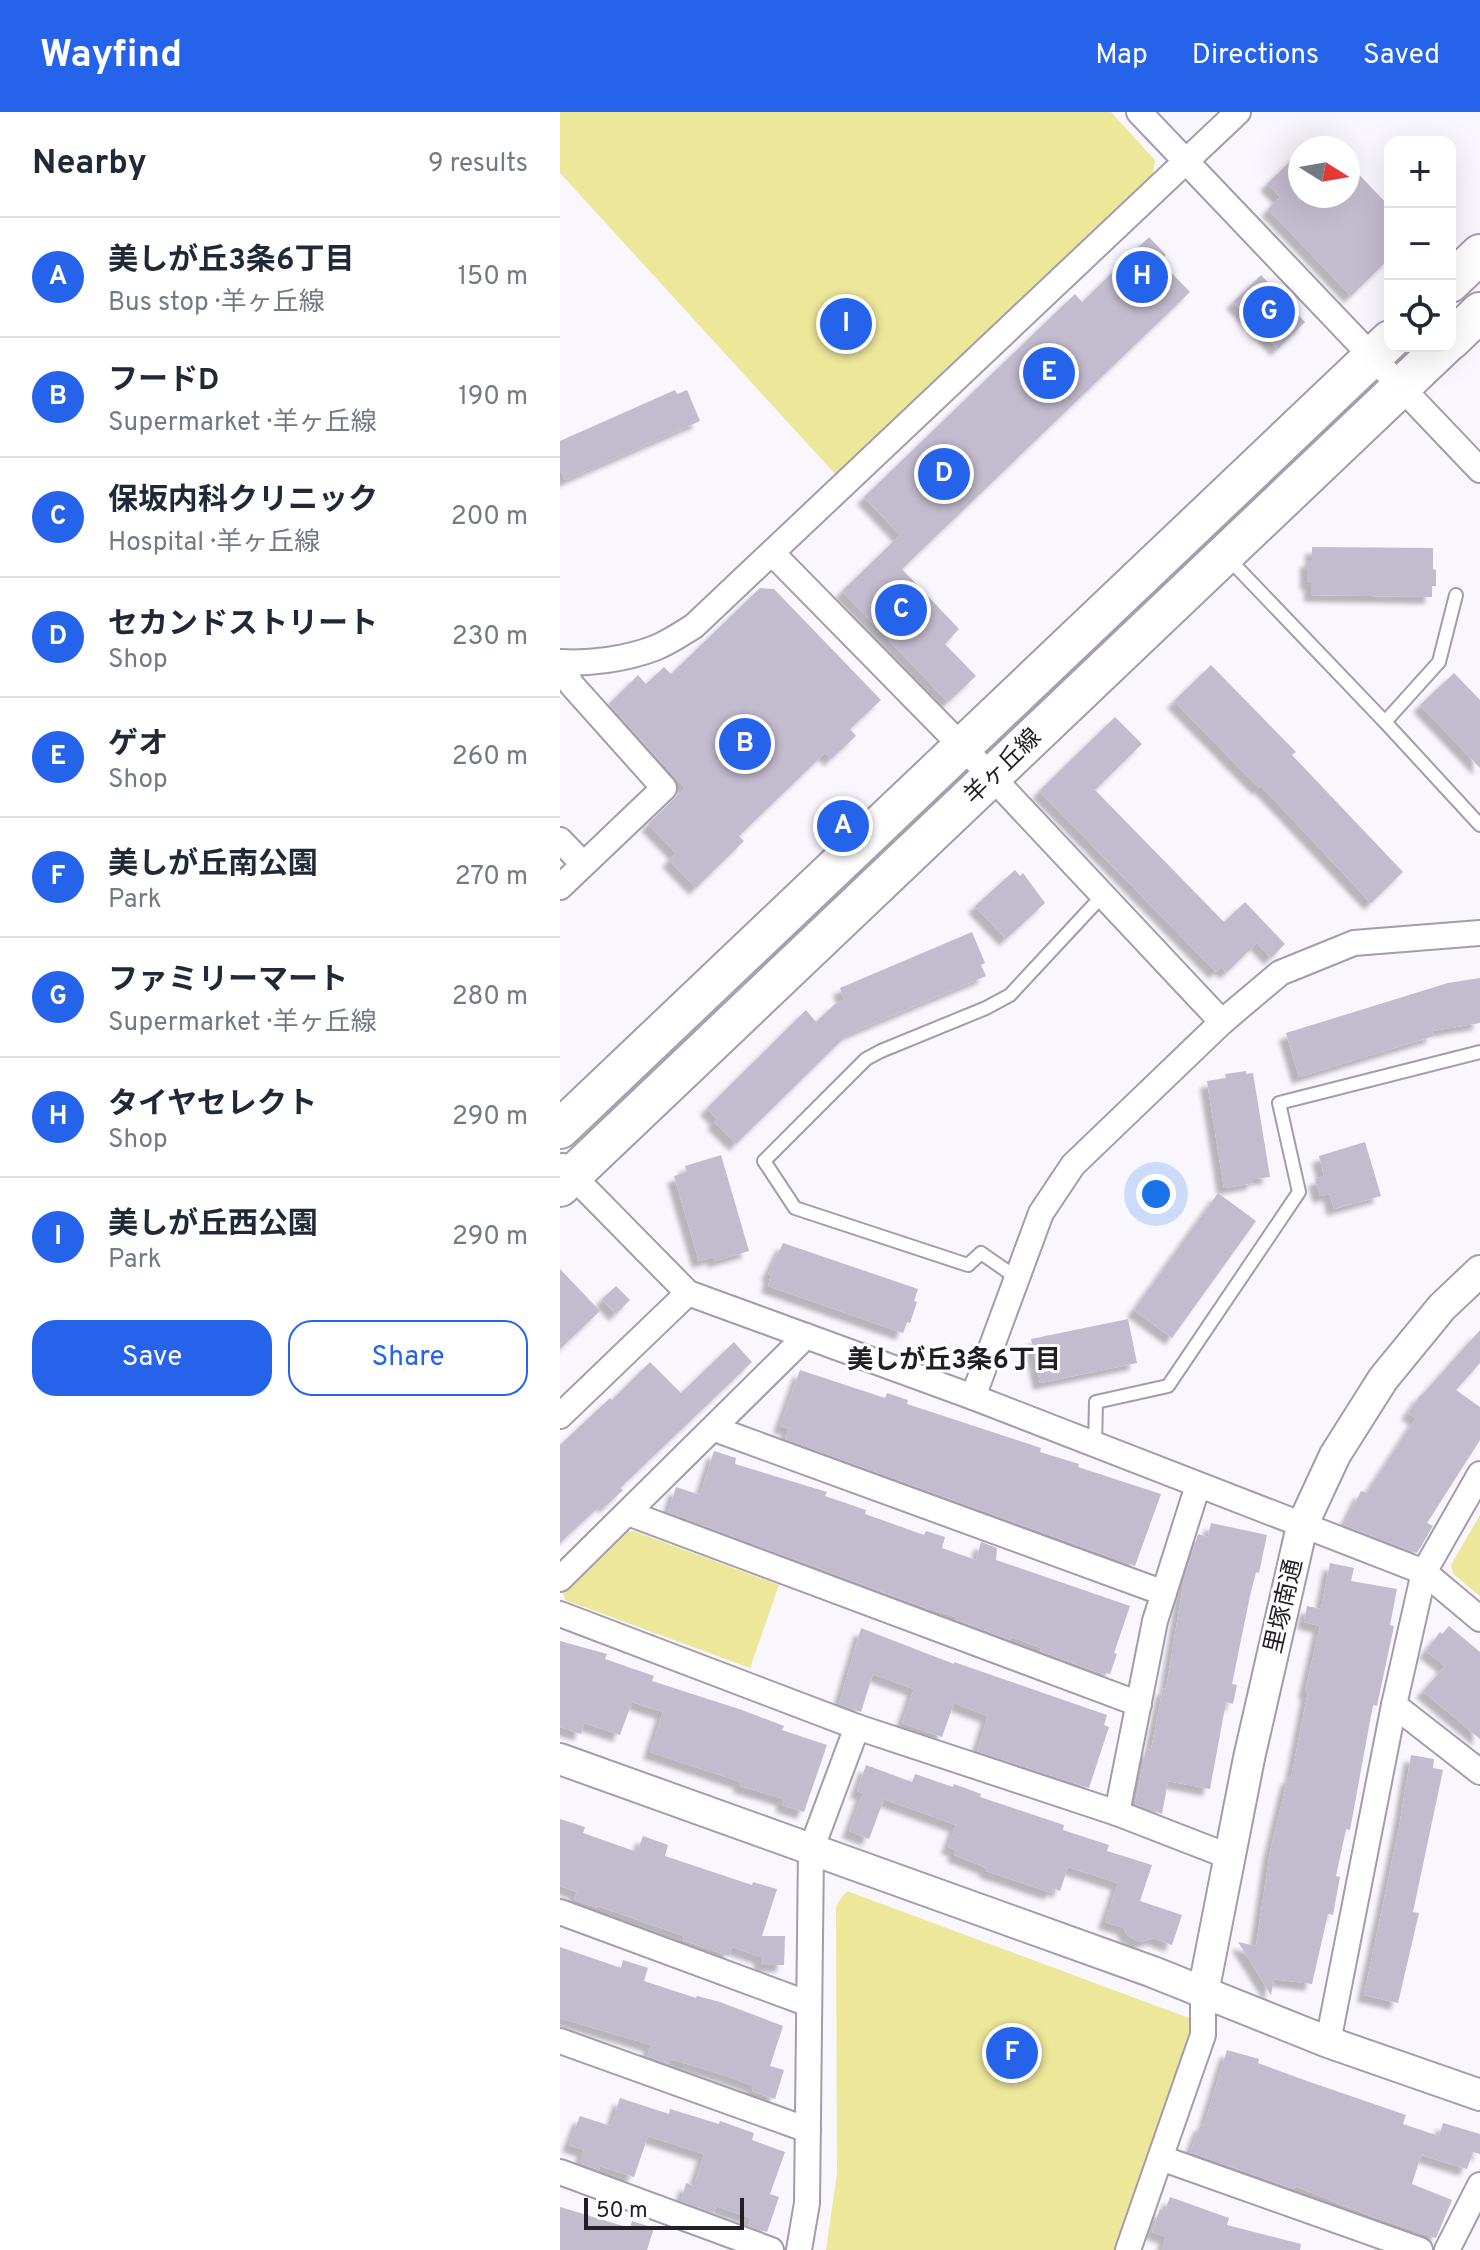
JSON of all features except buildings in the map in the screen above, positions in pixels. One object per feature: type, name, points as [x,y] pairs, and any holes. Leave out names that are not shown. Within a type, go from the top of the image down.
[{"type":"main road","points":[[1453,280],[1480,254]]},
{"type":"main road","points":[[1456,335],[1480,312]]},
{"type":"main road","name":"羊ヶ丘線","points":[[560,1129],[1382,348]]},
{"type":"main road","name":"羊ヶ丘線","points":[[564,1175],[1438,352]]},
{"type":"street","points":[[1139,112],[1382,348],[1401,387],[1480,470]]},
{"type":"street","points":[[560,887],[664,788],[571,684],[561,662],[614,658],[656,648],[694,626],[1238,112]]},
{"type":"street","points":[[773,554],[991,776],[1222,1022]]},
{"type":"street","points":[[560,840],[583,864]]},
{"type":"street","points":[[973,1397],[1041,1213],[1073,1165],[1222,1022],[1280,973],[1354,943],[1480,933]]},
{"type":"street","points":[[564,1175],[688,1293],[973,1397],[1424,1572],[1480,1619]]},
{"type":"street","name":"里塚南通","points":[[1203,1993],[1228,1856],[1302,1526],[1335,1455],[1383,1379],[1442,1307],[1480,1271]]},
{"type":"street","points":[[560,1416],[688,1293]]},
{"type":"street","points":[[560,1579],[806,1336]]},
{"type":"street","points":[[715,1429],[1164,1593]]},
{"type":"street","points":[[1328,2042],[1394,1705],[1424,1572],[1480,1474]]},
{"type":"street","points":[[1117,1813],[1155,1621],[1198,1485]]},
{"type":"street","points":[[628,1513],[1139,1704]]},
{"type":"street","points":[[560,1614],[857,1727],[1117,1813],[1228,1856]]},
{"type":"street","points":[[1394,1705],[1480,1772]]},
{"type":"street","points":[[799,2250],[807,2203],[811,1850],[857,1727]]},
{"type":"street","points":[[560,1759],[1153,1972],[1328,2042],[1480,2095]]},
{"type":"street","points":[[560,1912],[809,2004]]},
{"type":"street","points":[[1128,2250],[1203,2035],[1203,1993]]},
{"type":"street","points":[[560,2041],[808,2130]]},
{"type":"street","points":[[1161,2158],[1420,2250]]},
{"type":"street","points":[[560,2172],[771,2250]]},
{"type":"street","points":[[1447,2250],[1480,2185]]},
{"type":"lane","points":[[1224,554],[1480,825]]},
{"type":"lane","points":[[1385,722],[1439,662],[1456,595]]},
{"type":"lane","points":[[1017,1278],[981,1253],[968,1265],[795,1208],[764,1161],[866,1059],[1010,995],[1103,895]]},
{"type":"lane","points":[[1095,1445],[1096,1402],[1168,1386],[1299,1192],[1279,1103],[1480,1052]]},
{"type":"shaded area","points":[[560,112],[1111,112],[1155,160],[1153,174],[836,475],[560,173]]},
{"type":"shaded area","points":[[1480,1515],[1480,1596],[1453,1574],[1451,1565]]},
{"type":"shaded area","points":[[634,1531],[779,1585],[750,1668],[565,1600],[563,1592],[625,1532]]},
{"type":"shaded area","points":[[847,1891],[1197,2021],[1118,2250],[826,2250],[837,2173],[836,1908]]},
{"type":"place","name":"タイヤセレクト","points":[[1142,277]]},
{"type":"place","name":"ファミリーマート","points":[[1269,312]]},
{"type":"place","name":"美しが丘西公園","points":[[846,324]]},
{"type":"place","name":"ゲオ","points":[[1049,373]]},
{"type":"place","name":"セカンドストリート","points":[[944,474]]},
{"type":"place","name":"保坂内科クリニック","points":[[901,610]]},
{"type":"place","name":"フードD","points":[[745,744]]},
{"type":"place","name":"美しが丘3条6丁目","points":[[843,826]]},
{"type":"place","name":"美しが丘南公園","points":[[1012,2053]]},
{"type":"district","name":"美しが丘3条6丁目","points":[[954,1359]]}]
